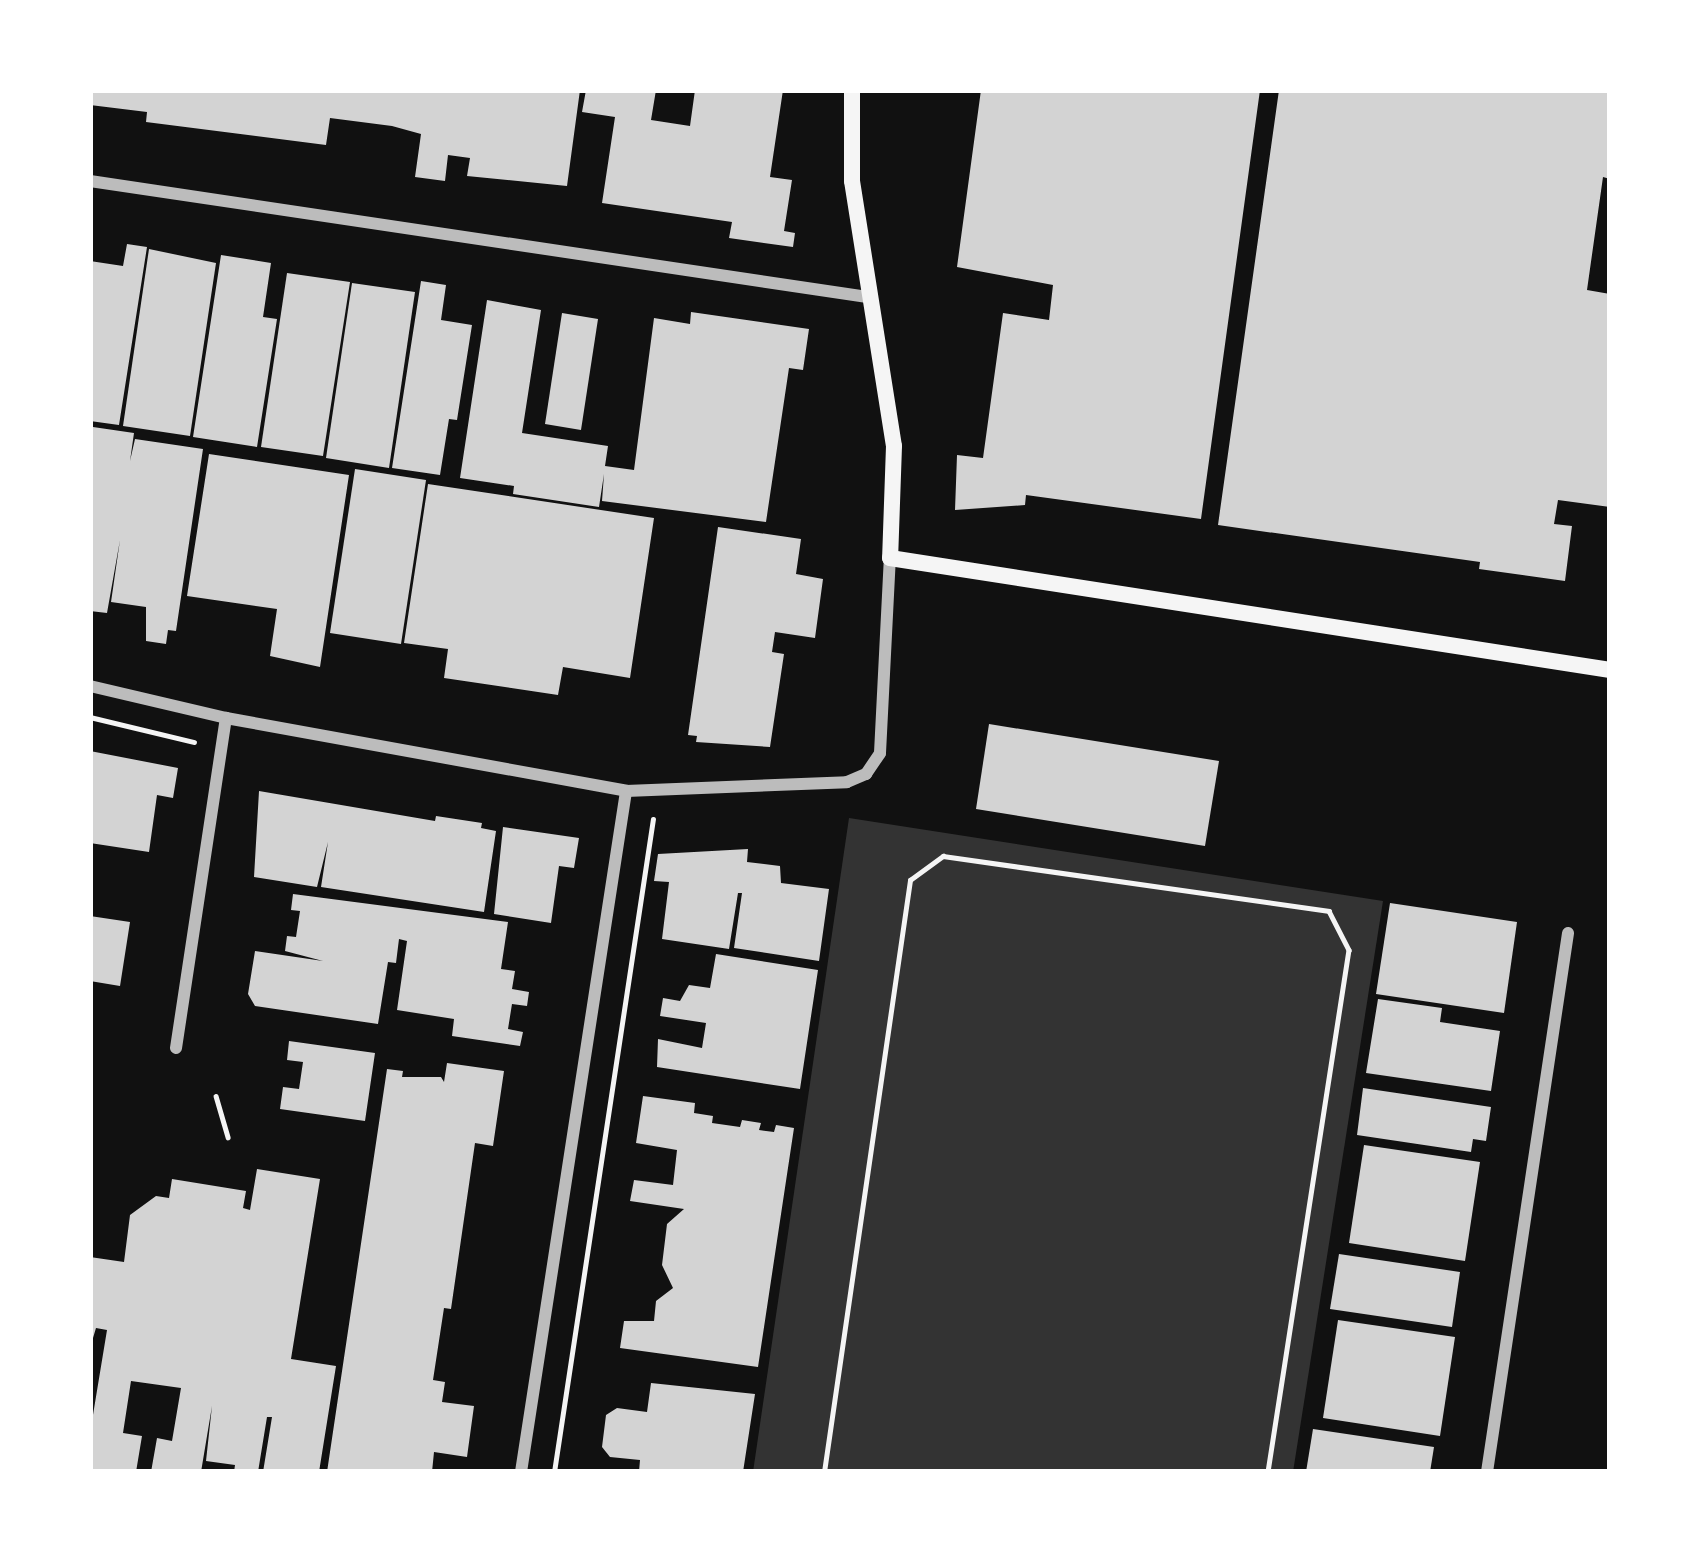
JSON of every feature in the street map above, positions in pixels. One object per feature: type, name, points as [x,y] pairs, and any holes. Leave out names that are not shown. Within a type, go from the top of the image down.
[{"type":"main road","points":[[852,90],[852,182],[894,446],[890,558],[1610,670]]},
{"type":"street","points":[[90,181],[867,297]]},
{"type":"street","points":[[90,686],[226,718],[626,791],[847,782],[866,774],[880,753],[890,558]]},
{"type":"street","points":[[176,1048],[226,718]]},
{"type":"street","points":[[520,1472],[626,791]]},
{"type":"street","points":[[1487,1472],[1568,933]]},
{"type":"path","points":[[90,717],[194,742]]},
{"type":"path","points":[[554,1472],[653,819]]},
{"type":"path","points":[[824,1472],[910,880],[944,856],[1329,910],[1349,950],[1268,1472]]},
{"type":"path","points":[[216,1096],[228,1137]]},
{"type":"shaded area","points":[[849,818],[1383,901],[1293,1472],[753,1472]]},
{"type":"building","points":[[90,90],[580,90],[567,186],[467,176],[470,158],[448,155],[445,181],[415,177],[421,134],[392,126],[330,118],[326,145],[146,122],[147,112],[90,105]]},
{"type":"building","points":[[586,90],[656,90],[651,120],[690,126],[695,90],[783,90],[770,177],[792,180],[784,231],[795,233],[793,247],[729,238],[732,222],[602,203],[615,117],[582,112]]},
{"type":"building","points":[[981,90],[1260,90],[1201,519],[1026,495],[1025,505],[955,510],[957,455],[983,458],[1003,313],[1049,320],[1053,285],[957,267]]},
{"type":"building","points":[[1279,90],[1610,90],[1610,179],[1603,177],[1587,290],[1610,294],[1610,507],[1558,500],[1554,524],[1572,526],[1565,581],[1479,569],[1480,562],[1218,525]]},
{"type":"building","points":[[127,244],[147,247],[119,425],[90,421],[90,261],[123,266]]},
{"type":"building","points":[[149,249],[216,263],[190,436],[123,426]]},
{"type":"building","points":[[221,255],[271,263],[263,317],[277,319],[257,447],[193,437]]},
{"type":"building","points":[[287,273],[350,282],[323,456],[261,447]]},
{"type":"building","points":[[421,281],[446,285],[441,320],[472,325],[457,420],[449,419],[440,475],[392,468]]},
{"type":"building","points":[[352,283],[415,292],[389,468],[326,458]]},
{"type":"building","points":[[487,300],[541,310],[522,433],[608,446],[605,466],[634,470],[654,318],[690,324],[691,312],[809,329],[803,370],[789,368],[766,522],[602,501],[604,474],[599,507],[513,494],[514,486],[460,478]]},
{"type":"building","points":[[562,313],[598,319],[581,430],[545,424]]},
{"type":"building","points":[[93,427],[134,433],[130,461],[135,439],[203,449],[176,631],[168,630],[166,644],[146,641],[146,607],[111,602],[120,540],[107,613],[90,611]]},
{"type":"building","points":[[209,454],[349,475],[320,667],[270,656],[277,609],[187,596]]},
{"type":"building","points":[[355,469],[426,480],[401,644],[330,633]]},
{"type":"building","points":[[428,484],[654,518],[630,678],[563,667],[558,695],[444,678],[448,649],[404,643]]},
{"type":"building","points":[[718,527],[801,539],[796,574],[823,579],[815,638],[775,632],[772,652],[784,654],[770,747],[696,742],[697,736],[688,735]]},
{"type":"building","points":[[989,724],[1219,761],[1205,846],[976,809]]},
{"type":"building","points":[[90,751],[178,768],[173,798],[157,795],[149,852],[90,843]]},
{"type":"building","points":[[259,791],[435,821],[436,816],[482,823],[481,828],[496,831],[484,912],[321,887],[328,842],[317,887],[254,877]]},
{"type":"building","points":[[503,827],[579,838],[574,868],[559,866],[551,923],[494,914]]},
{"type":"building","points":[[748,849],[747,862],[780,866],[781,883],[829,889],[819,961],[734,948],[742,893],[738,893],[729,949],[662,939],[669,882],[654,881],[658,854]]},
{"type":"building","points":[[293,894],[508,922],[501,969],[515,971],[512,989],[529,992],[527,1006],[512,1004],[508,1029],[523,1032],[520,1046],[452,1036],[454,1019],[397,1010],[407,941],[399,939],[396,963],[388,962],[378,1024],[255,1006],[248,994],[255,951],[323,961],[285,951],[287,936],[296,937],[300,911],[291,910]]},
{"type":"building","points":[[1390,903],[1517,922],[1504,1013],[1376,994]]},
{"type":"building","points":[[90,916],[130,922],[120,986],[90,981]]},
{"type":"building","points":[[716,954],[818,970],[800,1089],[657,1067],[658,1039],[702,1048],[706,1023],[660,1016],[663,998],[680,1001],[689,985],[710,988]]},
{"type":"building","points":[[1378,999],[1442,1008],[1440,1022],[1500,1031],[1491,1091],[1366,1073]]},
{"type":"building","points":[[289,1041],[375,1053],[365,1121],[280,1109],[283,1087],[299,1089],[303,1062],[287,1060]]},
{"type":"building","points":[[447,1063],[504,1071],[493,1146],[475,1143],[451,1309],[444,1308],[433,1380],[445,1382],[442,1402],[474,1406],[467,1457],[434,1452],[432,1472],[327,1472],[387,1069],[403,1071],[402,1077],[441,1077],[444,1082]]},
{"type":"building","points":[[1363,1088],[1491,1107],[1486,1141],[1473,1139],[1471,1152],[1357,1135]]},
{"type":"building","points":[[643,1096],[695,1103],[694,1113],[713,1116],[712,1123],[740,1127],[742,1120],[761,1123],[759,1130],[774,1132],[776,1125],[794,1128],[758,1367],[620,1348],[624,1321],[654,1321],[656,1301],[673,1288],[662,1265],[667,1224],[684,1209],[630,1201],[634,1180],[673,1185],[677,1150],[636,1143]]},
{"type":"building","points":[[1364,1145],[1480,1162],[1465,1261],[1349,1243]]},
{"type":"building","points":[[257,1169],[320,1179],[291,1359],[336,1366],[319,1472],[263,1472],[272,1417],[267,1417],[258,1472],[234,1472],[235,1465],[206,1461],[212,1406],[201,1472],[151,1472],[157,1438],[172,1441],[181,1388],[131,1381],[123,1433],[142,1436],[136,1472],[90,1472],[90,1433],[107,1330],[96,1328],[90,1348],[90,1257],[124,1262],[130,1215],[156,1196],[169,1198],[172,1179],[246,1191],[243,1208],[250,1210]]},
{"type":"building","points":[[1339,1254],[1460,1272],[1452,1327],[1330,1309]]},
{"type":"building","points":[[1338,1320],[1455,1337],[1440,1436],[1323,1418]]},
{"type":"building","points":[[651,1383],[755,1394],[743,1472],[639,1472],[640,1460],[610,1457],[602,1447],[606,1415],[617,1408],[647,1412]]},
{"type":"building","points":[[1313,1429],[1434,1447],[1430,1472],[1306,1472]]}]
